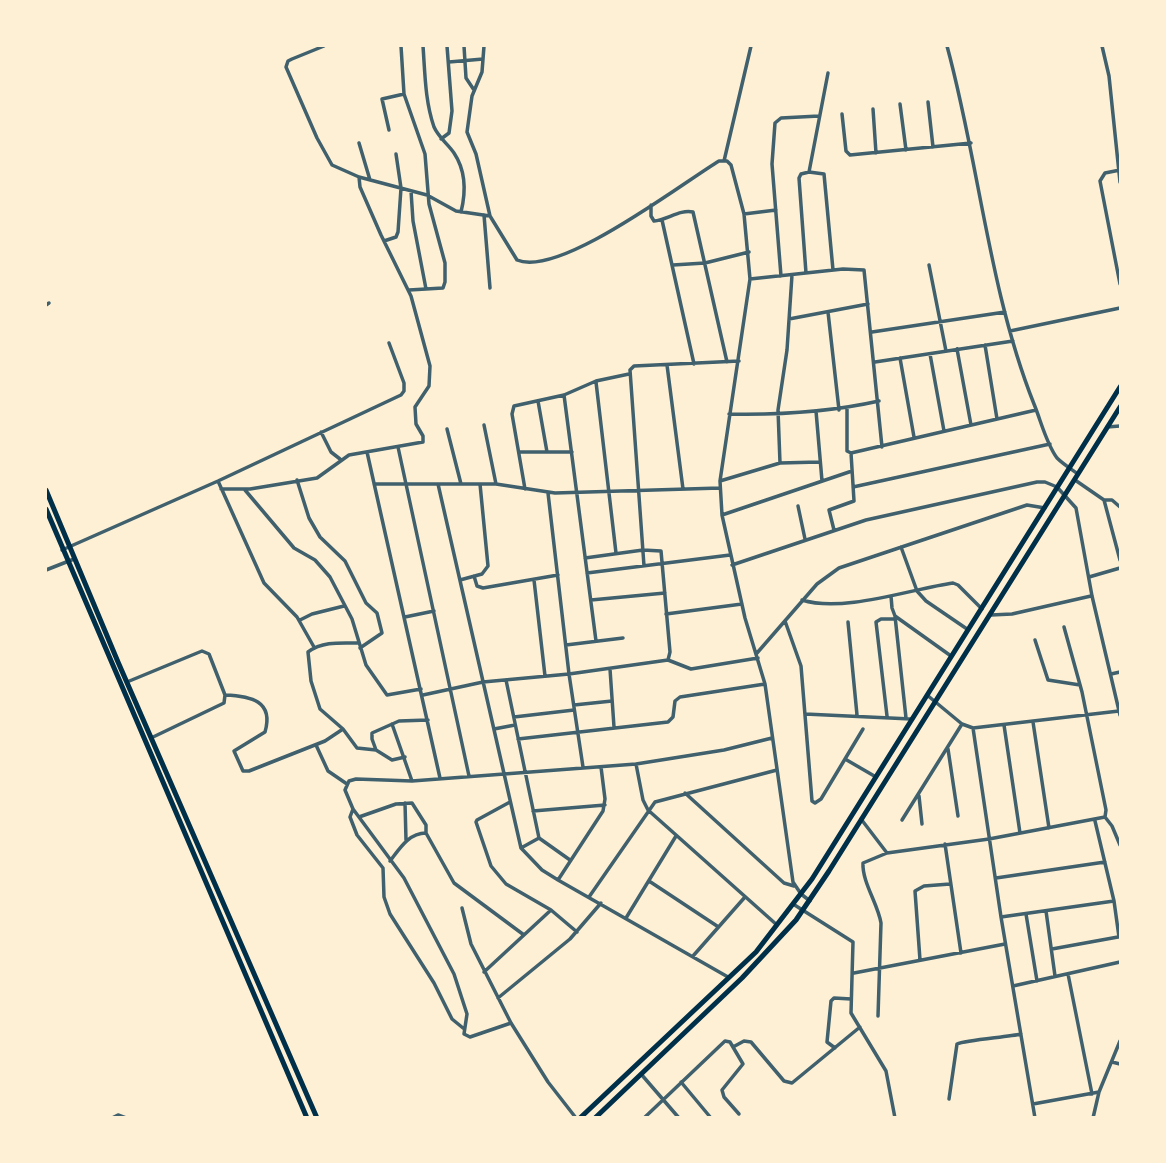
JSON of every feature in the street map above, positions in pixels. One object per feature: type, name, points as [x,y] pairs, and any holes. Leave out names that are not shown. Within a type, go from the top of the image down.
[{"type":"main road","points":[[578,1118],[756,952],[801,894],[1121,387]]},
{"type":"main road","points":[[595,1118],[742,978],[802,912],[1120,408]]},
{"type":"main road","points":[[46,490],[317,1118]]},
{"type":"main road","points":[[46,509],[307,1118]]},
{"type":"main road","points":[[96,630],[104,627]]},
{"type":"street","points":[[324,46],[288,61],[286,69],[328,159],[338,169],[359,177],[427,195],[461,212],[490,216]]},
{"type":"street","points":[[401,46],[404,94],[425,154],[427,195],[443,251],[445,282],[440,289],[409,290]]},
{"type":"street","points":[[423,46],[428,102],[435,130],[454,153],[462,170],[465,193],[461,212]]},
{"type":"street","points":[[441,139],[448,135],[450,130],[452,111],[447,46]]},
{"type":"street","points":[[464,46],[466,79],[474,90]]},
{"type":"street","points":[[484,46],[482,72],[474,90],[467,132],[476,154],[490,216],[517,260],[526,262],[551,258],[588,244],[695,175],[724,160],[751,46]]},
{"type":"street","points":[[948,46],[971,143],[1005,312],[1036,410],[1056,456],[1104,499],[1112,500],[1121,507]]},
{"type":"street","points":[[1102,46],[1110,76],[1121,182]]},
{"type":"street","points":[[449,62],[483,59]]},
{"type":"street","points":[[809,172],[828,73]]},
{"type":"street","points":[[389,131],[382,99],[404,94]]},
{"type":"street","points":[[928,102],[933,147]]},
{"type":"street","points":[[900,104],[906,150]]},
{"type":"street","points":[[873,109],[877,153]]},
{"type":"street","points":[[842,114],[848,154],[855,156],[971,143]]},
{"type":"street","points":[[781,275],[772,164],[776,120],[819,116]]},
{"type":"street","points":[[359,143],[370,180]]},
{"type":"street","points":[[384,242],[398,235],[401,188],[396,154]]},
{"type":"street","points":[[724,160],[730,165],[744,214],[750,279],[720,481],[722,515],[732,565],[765,684],[795,886],[810,901]]},
{"type":"street","points":[[1120,170],[1105,173],[1100,181],[1120,268],[1121,284]]},
{"type":"street","points":[[806,274],[799,178],[809,172],[824,174],[833,270]]},
{"type":"street","points":[[221,489],[246,490],[321,476],[340,459],[423,442],[423,436],[416,424],[415,407],[429,386],[430,366],[409,290],[384,242],[360,187],[359,177]]},
{"type":"street","points":[[411,191],[413,221],[426,290]]},
{"type":"street","points":[[651,205],[652,219],[662,220],[687,211],[693,212],[727,362]]},
{"type":"street","points":[[744,214],[776,210]]},
{"type":"street","points":[[484,215],[491,288]]},
{"type":"street","points":[[662,220],[694,365]]},
{"type":"street","points":[[673,265],[705,263],[749,252]]},
{"type":"street","points":[[929,265],[946,351]]},
{"type":"street","points":[[750,279],[833,270],[864,270],[882,447]]},
{"type":"street","points":[[780,463],[778,415],[787,350],[792,275]]},
{"type":"street","points":[[789,319],[869,304]]},
{"type":"street","points":[[1010,331],[1121,308]]},
{"type":"street","points":[[828,312],[839,410]]},
{"type":"street","points":[[872,332],[1005,312]]},
{"type":"street","points":[[875,362],[1013,341]]},
{"type":"street","points":[[62,550],[218,481],[404,391],[404,383],[389,343]]},
{"type":"street","points":[[985,345],[997,419]]},
{"type":"street","points":[[957,349],[971,425]]},
{"type":"street","points":[[930,354],[944,431]]},
{"type":"street","points":[[900,358],[914,437]]},
{"type":"street","points":[[644,566],[629,374],[634,366],[694,365],[740,360]]},
{"type":"street","points":[[667,365],[683,489]]},
{"type":"street","points":[[525,489],[512,409],[514,406],[564,395],[596,381],[629,374]]},
{"type":"street","points":[[596,381],[616,553]]},
{"type":"street","points":[[564,395],[596,641]]},
{"type":"street","points":[[538,401],[547,452]]},
{"type":"street","points":[[729,414],[778,415],[839,410],[879,401]]},
{"type":"street","points":[[834,530],[830,510],[852,503],[851,453],[847,451],[847,408]]},
{"type":"street","points":[[851,453],[1036,410]]},
{"type":"street","points":[[816,411],[822,481]]},
{"type":"street","points":[[484,425],[496,484]]},
{"type":"street","points":[[1107,427],[1121,426]]},
{"type":"street","points":[[447,429],[461,484]]},
{"type":"street","points":[[321,432],[331,452],[340,459]]},
{"type":"street","points":[[853,487],[1049,444]]},
{"type":"street","points":[[398,447],[469,776]]},
{"type":"street","points":[[367,452],[440,778]]},
{"type":"street","points":[[520,452],[572,452]]},
{"type":"street","points":[[720,481],[780,463],[819,462]]},
{"type":"street","points":[[722,515],[852,471]]},
{"type":"street","points":[[297,480],[309,518],[345,561],[366,603],[377,612],[382,633],[359,646],[333,643],[314,648],[307,655],[311,681],[320,709],[343,729],[358,748],[376,750],[388,759],[405,757]]},
{"type":"street","points":[[218,481],[264,583],[300,620],[314,648]]},
{"type":"street","points":[[732,565],[866,520],[1037,482],[1045,481],[1057,487],[1074,503],[1077,513],[1092,596],[1120,713],[973,728],[962,724],[927,695]]},
{"type":"street","points":[[374,484],[496,484],[548,493],[720,488]]},
{"type":"street","points":[[438,484],[521,848],[542,870],[558,880],[728,977]]},
{"type":"street","points":[[460,579],[485,572],[488,566],[480,484]]},
{"type":"street","points":[[246,490],[294,548],[320,564],[330,577],[352,619],[368,670],[387,695],[421,689]]},
{"type":"street","points":[[548,493],[583,768]]},
{"type":"street","points":[[1104,499],[1121,560]]},
{"type":"street","points":[[423,695],[484,682],[569,674],[668,660],[691,669],[757,656],[802,600],[817,584],[839,568],[1027,505],[1045,508]]},
{"type":"street","points":[[798,506],[806,539]]},
{"type":"street","points":[[901,547],[917,592],[969,630]]},
{"type":"street","points":[[585,558],[643,550],[661,551],[670,653],[668,660]]},
{"type":"street","points":[[587,573],[730,555]]},
{"type":"street","points":[[46,570],[74,559]]},
{"type":"street","points":[[1088,577],[1121,568]]},
{"type":"street","points":[[474,576],[480,587],[558,575]]},
{"type":"street","points":[[534,580],[545,676]]},
{"type":"street","points":[[802,600],[817,604],[891,596],[953,583],[982,609]]},
{"type":"street","points":[[591,600],[665,593]]},
{"type":"street","points":[[805,714],[910,718],[891,596]]},
{"type":"street","points":[[991,615],[1012,614],[1092,596]]},
{"type":"street","points":[[666,614],[742,604]]},
{"type":"street","points":[[300,620],[312,614],[344,607]]},
{"type":"street","points":[[404,617],[434,611]]},
{"type":"street","points":[[887,716],[876,625],[878,620],[896,617],[951,656]]},
{"type":"street","points":[[785,621],[799,659],[812,801],[815,803],[821,799],[863,729]]},
{"type":"street","points":[[848,622],[857,715]]},
{"type":"street","points":[[1063,627],[1087,715],[1106,810],[1105,817],[1121,845]]},
{"type":"street","points":[[566,645],[623,638]]},
{"type":"street","points":[[1035,640],[1048,680],[1080,685]]},
{"type":"street","points":[[127,682],[206,651],[225,695],[224,703],[151,738]]},
{"type":"street","points":[[610,669],[614,727]]},
{"type":"street","points":[[1111,674],[1121,672]]},
{"type":"street","points":[[506,680],[539,838],[570,860]]},
{"type":"street","points":[[518,739],[672,720],[675,701],[680,697],[765,684]]},
{"type":"street","points":[[225,695],[249,696],[266,710],[265,732],[234,751],[243,771],[316,745],[343,729]]},
{"type":"street","points":[[514,717],[612,701]]},
{"type":"street","points":[[376,750],[372,733],[393,724],[428,720]]},
{"type":"street","points":[[1033,722],[1049,828]]},
{"type":"street","points":[[393,724],[412,781]]},
{"type":"street","points":[[902,820],[962,724]]},
{"type":"street","points":[[494,729],[515,725]]},
{"type":"street","points":[[1004,725],[1020,833]]},
{"type":"street","points":[[973,728],[1000,917],[1035,1118]]},
{"type":"street","points":[[346,785],[356,779],[412,781],[636,764],[723,750],[772,737]]},
{"type":"street","points":[[316,745],[328,771],[346,785]]},
{"type":"street","points":[[948,747],[958,816]]},
{"type":"street","points":[[845,759],[876,777]]},
{"type":"street","points":[[636,764],[643,800],[648,810],[777,925]]},
{"type":"street","points":[[558,880],[605,805],[601,766]]},
{"type":"street","points":[[589,897],[648,810],[659,800],[777,770]]},
{"type":"street","points":[[346,785],[345,790],[353,809],[404,878],[457,979],[467,1014],[464,1034],[470,1037],[511,1023]]},
{"type":"street","points":[[685,793],[784,883],[795,886]]},
{"type":"street","points":[[918,794],[922,824]]},
{"type":"street","points":[[510,802],[477,820],[476,827],[492,866],[506,884],[551,910],[577,932]]},
{"type":"street","points":[[405,803],[406,841]]},
{"type":"street","points":[[359,818],[396,804],[414,805],[454,883],[524,935]]},
{"type":"street","points":[[533,811],[605,805]]},
{"type":"street","points":[[353,809],[350,817],[357,835],[383,868],[384,897],[390,914],[434,984],[452,1019],[464,1028]]},
{"type":"street","points":[[878,1016],[881,923],[863,867],[866,862],[887,853],[989,839],[1105,817]]},
{"type":"street","points":[[861,819],[887,853]]},
{"type":"street","points":[[1052,949],[1120,936],[1095,821]]},
{"type":"street","points":[[390,861],[406,841],[419,833],[426,833]]},
{"type":"street","points":[[626,918],[676,836]]},
{"type":"street","points":[[521,848],[539,838]]},
{"type":"street","points":[[945,844],[961,953]]},
{"type":"street","points":[[995,878],[1105,862]]},
{"type":"street","points":[[649,881],[717,926]]},
{"type":"street","points":[[920,960],[915,891],[924,886],[950,884]]},
{"type":"street","points":[[693,956],[745,897]]},
{"type":"street","points":[[1000,917],[1114,901]]},
{"type":"street","points":[[498,998],[565,944],[601,904]]},
{"type":"street","points":[[793,904],[853,942],[851,1013],[886,1070],[895,1118]]},
{"type":"street","points":[[462,908],[469,940],[511,1023],[548,1082],[578,1118]]},
{"type":"street","points":[[484,972],[551,910]]},
{"type":"street","points":[[1046,911],[1055,976]]},
{"type":"street","points":[[1026,914],[1037,981]]},
{"type":"street","points":[[853,973],[1005,944]]},
{"type":"street","points":[[1013,986],[1121,962]]},
{"type":"street","points":[[1068,974],[1092,1094]]},
{"type":"street","points":[[835,1048],[827,1042],[831,1001],[834,998],[851,999]]},
{"type":"street","points":[[733,1047],[744,1041],[751,1042],[788,1083],[796,1080],[860,1027]]},
{"type":"street","points":[[949,1100],[957,1044],[1021,1034]]},
{"type":"street","points":[[644,1117],[727,1041],[742,1061],[742,1066],[724,1086],[722,1094],[738,1114]]},
{"type":"street","points":[[1093,1118],[1099,1093],[1121,1041]]},
{"type":"street","points":[[1112,1062],[1121,1064]]},
{"type":"street","points":[[641,1074],[679,1118]]},
{"type":"street","points":[[681,1082],[711,1118]]},
{"type":"street","points":[[1033,1104],[1099,1093]]},
{"type":"street","points":[[112,1118],[118,1115],[126,1118]]}]
